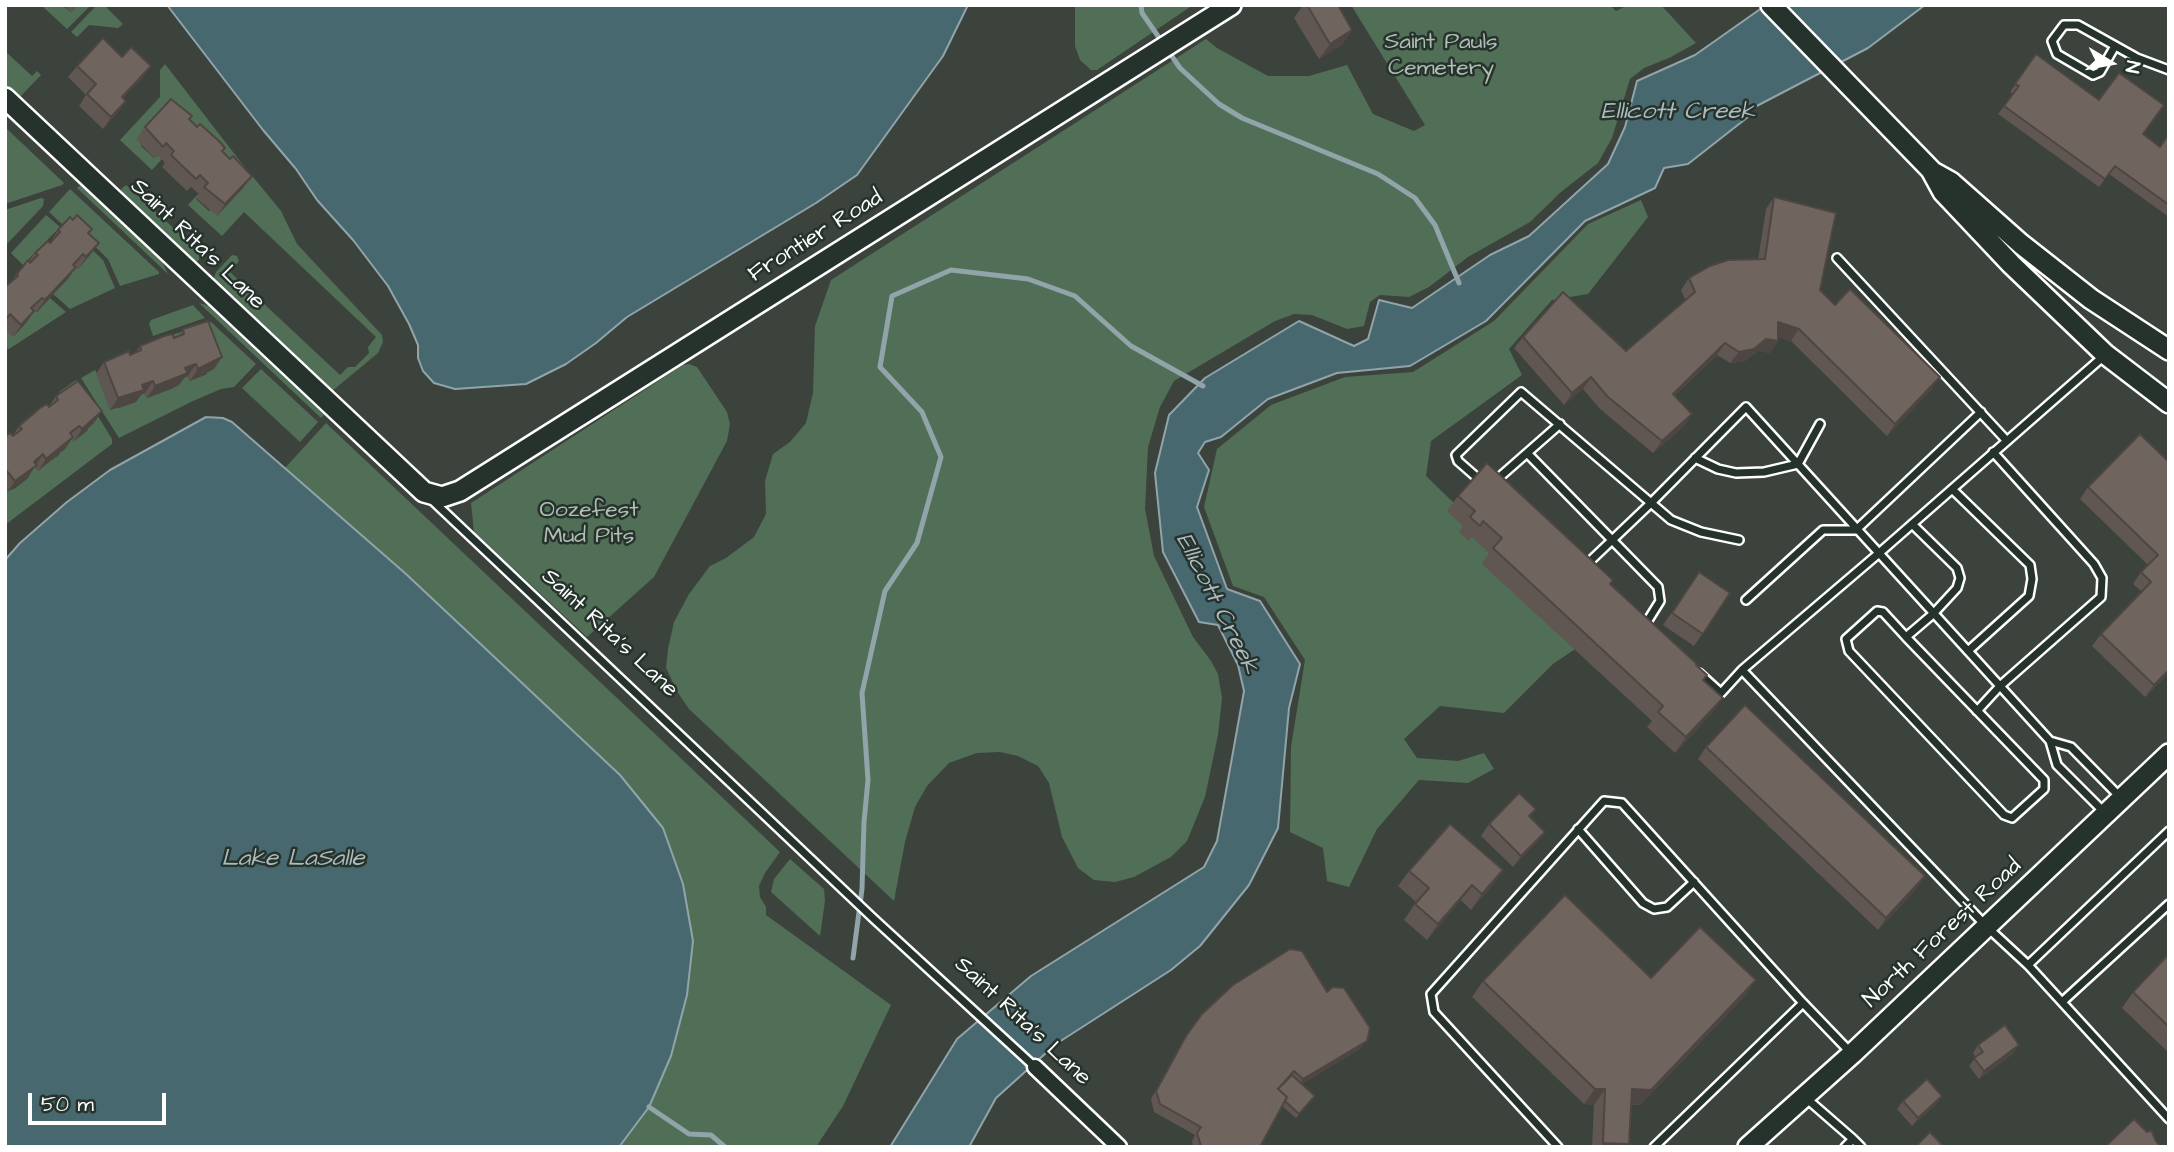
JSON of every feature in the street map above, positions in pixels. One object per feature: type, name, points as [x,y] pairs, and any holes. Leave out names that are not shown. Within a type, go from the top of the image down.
[{"type":"street","name":"Frontier Road","points":[[424,492],[442,497],[460,491],[1231,5]]},
{"type":"street","points":[[1771,5],[1930,170],[1943,192],[1994,246],[2105,354],[2169,403]]},
{"type":"street","name":"Saint Rita's Lane","points":[[5,98],[424,492]]},
{"type":"street","points":[[1930,170],[1951,181],[2021,244],[2091,299],[2169,350]]},
{"type":"street","name":"North Forest Road","points":[[1748,1147],[1806,1097],[2169,754]]},
{"type":"street","name":"Saint Rita's Lane","points":[[1035,1067],[1119,1147]]},
{"type":"lane","points":[[2115,46],[2100,72],[2093,75],[2057,54],[2052,41],[2064,24],[2078,25],[2137,58],[2169,70]]},
{"type":"lane","points":[[1837,258],[2007,441]]},
{"type":"lane","points":[[1692,667],[1721,692],[1741,670],[1878,554],[2105,354]]},
{"type":"lane","points":[[1559,425],[1488,487],[1458,461],[1456,455],[1521,392],[1671,520],[1701,532],[1739,540]]},
{"type":"lane","points":[[1581,569],[1746,407],[2050,741],[2057,765],[2105,814]]},
{"type":"lane","points":[[1745,600],[1823,530],[1856,530],[1981,412]]},
{"type":"lane","points":[[1695,458],[1718,469],[1736,473],[1764,472],[1798,464],[1820,424]]},
{"type":"lane","points":[[1977,711],[2000,685],[2101,597],[2102,578],[2094,564],[1993,452]]},
{"type":"lane","points":[[1527,453],[1658,587],[1660,601],[1645,625]]},
{"type":"lane","points":[[1952,489],[2030,565],[2032,579],[2029,596],[1968,651]]},
{"type":"lane","name":"Saint Rita's Lane","points":[[424,492],[874,919],[1035,1067]]},
{"type":"lane","points":[[1906,637],[1933,614],[1957,588],[1960,578],[1957,568],[1912,524]]},
{"type":"lane","points":[[1877,611],[1882,612],[1906,637],[2044,780],[2044,789],[2012,818],[2004,815],[1858,660],[1850,651],[1846,639],[1877,611]]},
{"type":"lane","points":[[1636,617],[1654,634]]},
{"type":"lane","points":[[1741,670],[1987,927],[2028,965],[2169,1119]]},
{"type":"lane","points":[[2050,741],[2071,747],[2121,799]]},
{"type":"lane","points":[[1558,1147],[1434,1012],[1431,994],[1604,801],[1622,803],[1852,1054]]},
{"type":"lane","points":[[1578,829],[1643,903],[1654,909],[1667,907],[1694,882]]},
{"type":"lane","points":[[2028,965],[2169,831]]},
{"type":"lane","points":[[2062,1002],[2169,904]]},
{"type":"lane","points":[[1654,1147],[1803,1003]]},
{"type":"lane","points":[[1806,1097],[1861,1147]]},
{"type":"lane","points":[[1845,1147],[1853,1139]]},
{"type":"green space","points":[[41,5],[61,5],[71,12],[78,5],[91,5],[67,29]]},
{"type":"green space","points":[[97,5],[104,5],[123,24],[118,28],[89,25],[77,37],[71,32]]},
{"type":"green space","points":[[1075,5],[1193,5],[1097,70],[1091,70],[1080,60],[1075,46]]},
{"type":"green space","name":"Saint Pauls Cemetery","points":[[1351,5],[1610,5],[1616,11],[1628,5],[1661,5],[1696,43],[1644,68],[1630,79],[1612,138],[1598,163],[1561,192],[1530,222],[1468,257],[1429,287],[1409,297],[1380,295],[1370,302],[1364,326],[1347,329],[1312,315],[1294,314],[1275,321],[1174,381],[1160,407],[1148,447],[1145,509],[1154,556],[1193,637],[1218,674],[1222,698],[1218,735],[1205,797],[1187,841],[1171,857],[1134,877],[1115,882],[1094,880],[1078,868],[1062,837],[1049,783],[1038,766],[1018,756],[1000,752],[977,753],[949,763],[927,786],[915,807],[905,842],[894,901],[689,709],[666,668],[674,622],[689,594],[710,566],[726,558],[754,537],[766,514],[765,481],[773,454],[790,442],[806,423],[813,393],[815,326],[831,280],[1206,39],[1268,76],[1309,76],[1347,65],[1373,114],[1414,131],[1425,125]]},
{"type":"green space","points":[[5,51],[32,76],[37,71],[41,75],[19,98],[5,86]]},
{"type":"green space","points":[[165,64],[281,211],[297,244],[382,335],[383,342],[378,353],[331,392],[216,284],[216,272],[232,255],[237,256],[239,261],[230,272],[340,375],[348,367],[355,367],[369,353],[368,347],[376,337],[244,212],[222,236],[188,205],[198,194],[196,199],[209,211],[243,188],[142,144],[154,158],[158,155],[162,159],[152,170],[120,140],[160,97],[160,70]]},
{"type":"green space","points":[[5,127],[64,183],[5,204]]},
{"type":"green space","points":[[81,185],[162,262],[168,274],[77,188]]},
{"type":"green space","points":[[126,185],[200,252],[199,260],[191,261],[122,195],[121,189]]},
{"type":"green space","points":[[70,189],[159,274],[120,286],[108,259],[67,220],[62,224],[49,212]]},
{"type":"green space","points":[[44,199],[43,206],[5,246],[5,210]]},
{"type":"green space","points":[[1641,200],[1648,217],[1588,294],[1552,300],[1509,349],[1522,375],[1431,441],[1426,476],[1593,637],[1553,664],[1504,713],[1440,706],[1404,739],[1417,758],[1458,761],[1484,753],[1494,769],[1468,783],[1419,780],[1377,829],[1349,887],[1327,881],[1323,848],[1290,832],[1291,747],[1305,660],[1264,597],[1233,586],[1204,507],[1217,449],[1271,405],[1345,377],[1413,372],[1494,321],[1588,224]]},
{"type":"green space","points":[[46,215],[60,227],[23,265],[11,253]]},
{"type":"green space","points":[[83,241],[103,260],[115,288],[70,309],[53,294],[75,266],[77,268]]},
{"type":"green space","points":[[50,298],[66,312],[9,349],[5,348],[5,329],[13,336],[23,320],[33,310],[37,312]]},
{"type":"green space","points":[[199,303],[209,306],[324,415],[321,418]]},
{"type":"green space","points":[[193,305],[205,318],[153,336],[149,324],[151,320]]},
{"type":"green space","points":[[211,322],[256,364],[234,387],[221,389],[193,401],[119,438],[81,378],[95,370],[119,408],[135,402],[134,397],[145,393],[147,398],[171,389],[179,385],[177,380],[188,376],[190,381],[207,374],[174,341],[172,335]]},
{"type":"green space","name":"Oozefest Mud Pits","points":[[683,365],[697,367],[727,412],[730,424],[727,441],[654,577],[587,637],[474,532],[471,503]]},
{"type":"green space","points":[[261,369],[318,422],[300,442],[242,388]]},
{"type":"green space","points":[[76,380],[112,439],[112,444],[5,525],[5,491],[14,489],[28,478],[34,466],[38,470],[59,455],[61,444],[71,437],[74,441],[88,430],[59,392]]},
{"type":"green space","points":[[326,423],[780,852],[759,886],[766,915],[891,1005],[843,1106],[816,1147],[619,1147],[649,1107],[687,994],[693,941],[683,884],[663,828],[620,775],[406,574],[285,468]]},
{"type":"green space","points":[[790,859],[824,889],[820,936],[771,892],[774,879]]},
{"type":"water","points":[[167,5],[968,5],[943,56],[857,175],[816,203],[627,317],[566,364],[526,384],[455,389],[434,383],[423,371],[418,358],[418,345],[388,286],[353,240],[317,200],[296,169]]},
{"type":"water","name":"Ellicott Creek","points":[[1766,5],[1925,5],[1868,48],[1749,110],[1748,117],[1688,164],[1664,168],[1655,188],[1585,221],[1486,321],[1410,366],[1337,373],[1268,399],[1221,437],[1205,442],[1198,453],[1209,470],[1197,507],[1227,589],[1260,601],[1300,664],[1289,708],[1278,828],[1249,885],[1200,946],[1171,970],[1056,1044],[996,1098],[969,1147],[890,1147],[957,1039],[1031,976],[1204,867],[1217,841],[1244,691],[1238,665],[1218,625],[1199,622],[1163,552],[1155,473],[1169,415],[1205,378],[1299,321],[1354,346],[1368,339],[1379,300],[1412,308],[1490,255],[1529,236],[1608,164],[1625,127],[1637,81],[1695,55]]},
{"type":"water","name":"Lake LaSalle","points":[[206,417],[223,418],[232,422],[406,574],[620,775],[663,828],[683,884],[693,941],[687,995],[671,1056],[649,1107],[619,1147],[5,1147],[5,560],[20,543],[67,502],[110,470]]},
{"type":"building","points":[[1307,5],[1338,5],[1352,30],[1330,44]]},
{"type":"building","points":[[103,38],[122,57],[131,47],[151,66],[122,97],[126,101],[111,117],[87,94],[96,84],[77,66]]},
{"type":"building","points":[[2036,54],[2099,100],[2119,73],[2164,105],[2143,134],[2160,147],[2169,134],[2169,205],[2115,166],[2105,179],[2004,106],[2019,86],[2015,84]]},
{"type":"building","points":[[171,99],[192,116],[189,119],[197,127],[200,124],[220,142],[225,148],[222,151],[230,159],[233,156],[252,176],[225,204],[204,187],[208,183],[200,175],[196,179],[171,155],[174,151],[166,143],[163,147],[145,127]]},
{"type":"building","points":[[1774,197],[1836,213],[1820,290],[1835,305],[1850,289],[1940,377],[1895,424],[1799,329],[1778,322],[1778,341],[1766,339],[1754,349],[1739,352],[1725,343],[1673,394],[1692,414],[1662,441],[1608,397],[1591,377],[1572,393],[1523,337],[1563,292],[1626,351],[1695,292],[1689,278],[1728,260],[1765,259]]},
{"type":"building","points":[[77,215],[92,229],[88,233],[99,243],[86,257],[83,254],[73,265],[76,267],[45,300],[42,298],[31,308],[34,311],[21,325],[10,314],[5,317],[5,287],[18,276],[28,260],[30,263],[38,255],[35,253],[48,241],[50,243],[70,217],[73,220]]},
{"type":"building","points":[[208,321],[222,357],[198,369],[196,364],[185,368],[188,373],[155,386],[153,381],[142,385],[144,390],[118,398],[104,362],[129,351],[130,355],[141,350],[140,346],[164,336],[172,334],[174,338],[184,334],[183,329]]},
{"type":"building","points":[[78,381],[102,411],[82,429],[79,426],[70,433],[73,437],[46,459],[43,454],[34,462],[37,465],[15,481],[5,469],[5,437],[10,433],[13,436],[22,429],[19,426],[40,408],[47,404],[49,407],[58,400],[56,396]]},
{"type":"building","points":[[2140,434],[2169,462],[2169,670],[2154,685],[2101,634],[2151,582],[2141,572],[2158,555],[2088,487]]},
{"type":"building","points":[[1487,463],[1613,580],[1610,584],[1707,675],[1703,680],[1723,698],[1686,737],[1658,712],[1663,706],[1493,548],[1502,538],[1483,521],[1480,526],[1470,517],[1475,511],[1458,496]]},
{"type":"building","points":[[1699,572],[1730,593],[1703,634],[1672,613]]},
{"type":"building","points":[[1745,705],[1925,876],[1886,918],[1706,747]]},
{"type":"building","points":[[1519,793],[1536,809],[1529,816],[1545,832],[1521,856],[1489,824]]},
{"type":"building","points":[[1450,824],[1503,870],[1482,894],[1472,885],[1438,924],[1415,904],[1429,888],[1409,871]]},
{"type":"building","points":[[1565,895],[1651,978],[1700,927],[1756,980],[1651,1090],[1632,1089],[1629,1144],[1603,1143],[1605,1089],[1595,1089],[1483,981]]},
{"type":"building","points":[[1290,949],[1302,951],[1327,992],[1333,987],[1344,988],[1370,1028],[1367,1041],[1303,1079],[1294,1071],[1278,1089],[1287,1097],[1260,1147],[1203,1147],[1197,1133],[1201,1127],[1160,1104],[1156,1091],[1186,1036],[1202,1014],[1233,985]]},
{"type":"building","points":[[2169,954],[2169,1027],[2133,992]]},
{"type":"building","points":[[2005,1025],[2019,1045],[1984,1071],[1974,1058],[1983,1052],[1978,1045]]},
{"type":"building","points":[[1292,1075],[1315,1096],[1299,1114],[1285,1101],[1287,1097],[1278,1089]]},
{"type":"building","points":[[1927,1079],[1942,1096],[1918,1118],[1903,1101]]},
{"type":"building","points":[[2134,1119],[2147,1132],[2151,1130],[2161,1147],[2105,1147]]},
{"type":"building","points":[[1930,1132],[1944,1147],[1920,1147],[1918,1144]]},
{"type":"waterway","points":[[1141,5],[1142,13],[1180,68],[1219,104],[1242,118],[1378,174],[1415,198],[1435,225],[1459,283]]},
{"type":"waterway","points":[[853,958],[862,889],[868,780],[862,693],[885,591],[917,543],[941,457],[922,412],[880,367],[892,296],[951,270],[1028,279],[1075,296],[1131,346],[1203,386]]},
{"type":"waterway","points":[[649,1107],[689,1134],[711,1135],[725,1147]]}]
